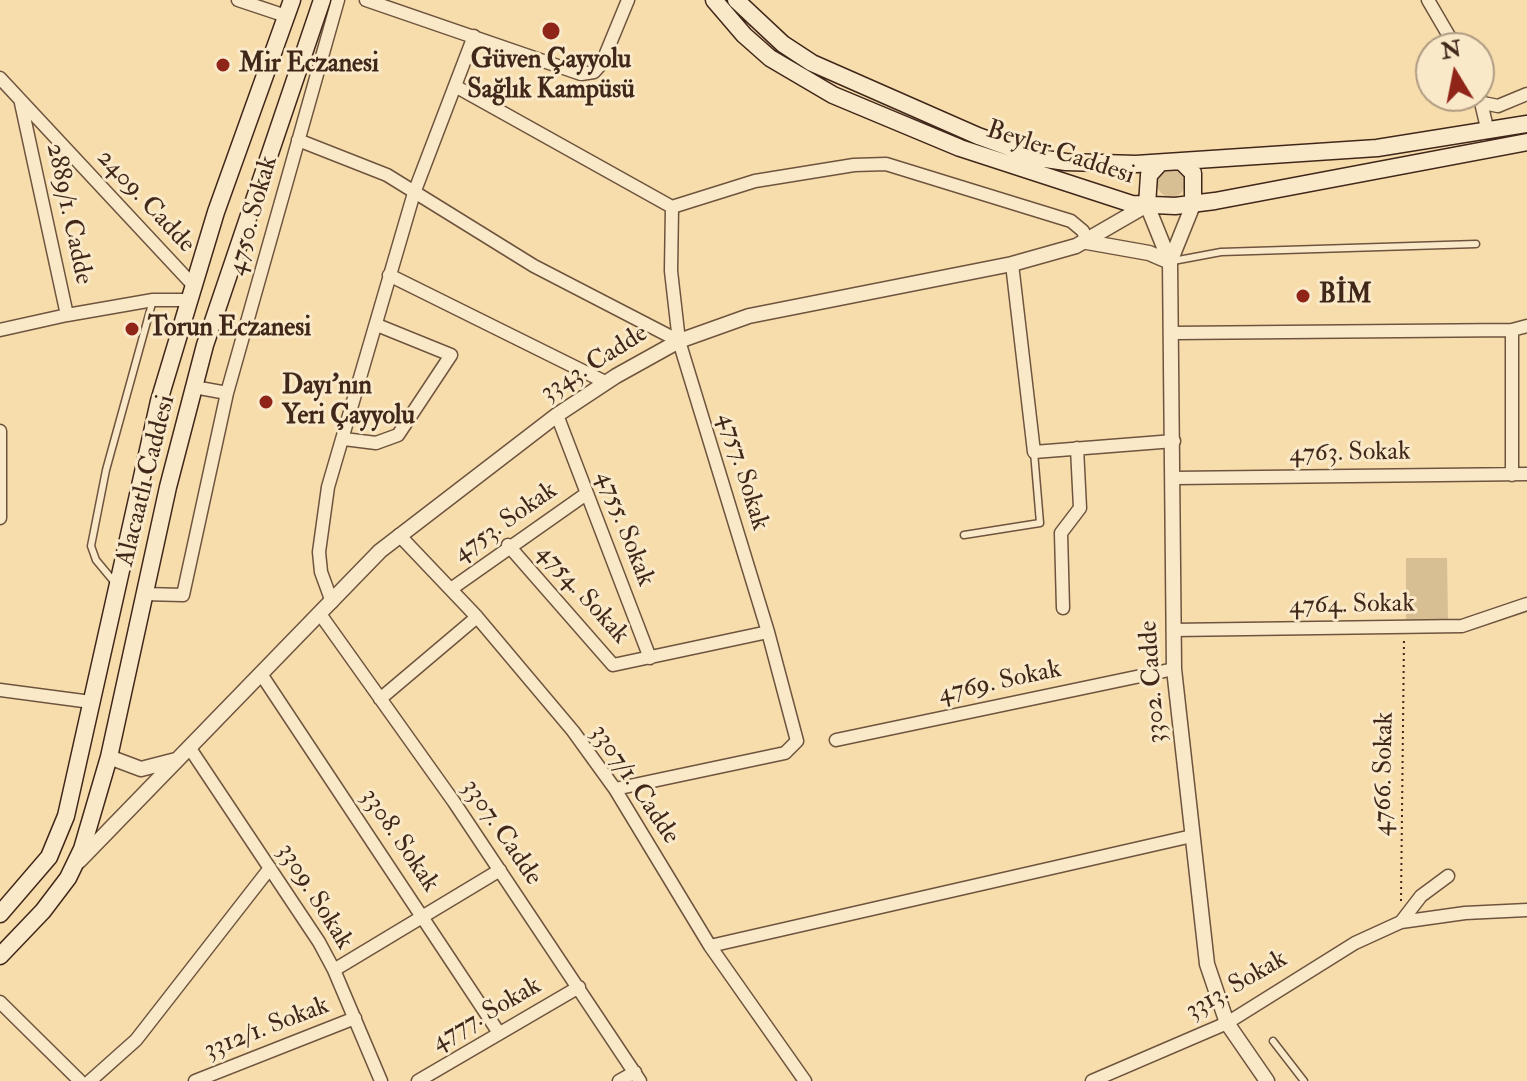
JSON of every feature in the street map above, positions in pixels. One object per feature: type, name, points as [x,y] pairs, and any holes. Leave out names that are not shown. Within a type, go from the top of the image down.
[{"type":"main road","name":"Alacaatlı Caddesi","points":[[0,956],[43,911],[76,864],[109,757],[194,387],[322,0]]},
{"type":"main road","name":"Beyler Caddesi","points":[[714,0],[744,35],[770,58],[833,95],[1037,175],[1116,200],[1147,205],[1193,205],[1527,142]]},
{"type":"main road","name":"Beyler Caddesi","points":[[736,0],[783,44],[812,63],[978,136],[1039,158],[1066,162],[1160,163],[1377,148],[1527,124]]},
{"type":"main road","name":"Alacaatlı Caddesi","points":[[0,914],[38,873],[55,846],[72,798],[151,430],[191,293],[289,8]]},
{"type":"main road","points":[[1181,161],[1193,173],[1193,205]]},
{"type":"main road","points":[[1147,205],[1148,178],[1160,163]]},
{"type":"street","points":[[238,0],[289,8]]},
{"type":"street","name":"4750. Sokak","points":[[144,594],[183,595],[227,393],[338,0]]},
{"type":"street","points":[[367,0],[581,74],[594,72],[602,63],[628,0]]},
{"type":"street","points":[[1430,1],[1447,32]]},
{"type":"street","points":[[332,602],[321,572],[319,552],[328,487],[414,193],[474,36]]},
{"type":"street","name":"2409. Cadde","points":[[2,85],[191,293]]},
{"type":"street","points":[[455,86],[672,207],[755,181],[886,164],[1071,221],[1083,231],[1087,242],[1149,253],[1170,262]]},
{"type":"street","points":[[1495,105],[1527,94]]},
{"type":"street","name":"2889/1. Cadde","points":[[0,330],[67,315],[21,103]]},
{"type":"street","points":[[1484,112],[1488,132]]},
{"type":"street","points":[[298,140],[387,175],[534,266],[679,341]]},
{"type":"street","name":"3343. Cadde","points":[[76,864],[399,535],[605,382],[679,341],[749,316],[1012,264],[1087,242],[1147,205]]},
{"type":"street","name":"3302. Cadde","points":[[1147,205],[1170,262],[1174,669],[1207,964],[1227,1023],[1267,1081]]},
{"type":"street","name":"3302. Cadde","points":[[1170,262],[1193,205]]},
{"type":"street","name":"4757. Sokak","points":[[615,789],[785,753],[795,746],[797,732],[679,341],[672,283],[672,207]]},
{"type":"street","points":[[1012,264],[1034,452],[1174,441]]},
{"type":"street","points":[[389,275],[605,382]]},
{"type":"street","points":[[67,315],[191,293]]},
{"type":"street","points":[[344,439],[376,443],[398,435],[451,355],[377,325]]},
{"type":"street","points":[[1173,333],[1512,330],[1527,326]]},
{"type":"street","points":[[1512,330],[1512,475]]},
{"type":"street","points":[[194,387],[227,393]]},
{"type":"street","name":"4755. Sokak","points":[[557,415],[650,658]]},
{"type":"street","points":[[0,431],[0,518]]},
{"type":"street","points":[[1063,608],[1061,533],[1080,508],[1077,448]]},
{"type":"street","name":"4763. Sokak","points":[[1174,478],[1527,474]]},
{"type":"street","name":"4753. Sokak","points":[[451,589],[508,545],[586,494]]},
{"type":"street","name":"3307/1. Cadde","points":[[399,535],[477,617],[573,731],[615,789],[710,946],[805,1081]]},
{"type":"street","name":"4754. Sokak","points":[[508,545],[613,665],[768,632]]},
{"type":"street","name":"4764. Sokak","points":[[1173,630],[1462,626],[1527,604]]},
{"type":"street","name":"3307. Cadde","points":[[320,614],[500,870],[638,1076]]},
{"type":"street","points":[[380,699],[477,617]]},
{"type":"street","name":"4769. Sokak","points":[[836,740],[1174,669]]},
{"type":"street","name":"3308. Sokak","points":[[261,674],[499,1033]]},
{"type":"street","points":[[0,690],[91,702]]},
{"type":"street","name":"3309. Sokak","points":[[189,747],[334,970],[381,1081]]},
{"type":"street","points":[[109,757],[141,769],[176,760]]},
{"type":"street","points":[[710,946],[1192,836]]},
{"type":"street","points":[[90,1081],[136,1040],[270,868]]},
{"type":"street","points":[[334,970],[500,870]]},
{"type":"street","points":[[1401,922],[1421,896],[1448,876]]},
{"type":"street","points":[[1401,922],[1527,910]]},
{"type":"street","name":"3313. Sokak","points":[[1092,1081],[1227,1023],[1355,943],[1401,922]]},
{"type":"street","name":"4777. Sokak","points":[[418,1081],[579,987]]},
{"type":"street","points":[[0,1002],[80,1081]]},
{"type":"street","name":"3312/1. Sokak","points":[[195,1081],[355,1018]]},
{"type":"street","points":[[619,1081],[638,1076]]},
{"type":"lane","points":[[1170,262],[1221,252],[1476,244]]},
{"type":"lane","points":[[116,584],[96,560],[91,546],[106,470],[153,300]]},
{"type":"lane","points":[[964,535],[1040,523],[1034,452]]},
{"type":"lane","points":[[1273,1041],[1304,1081]]},
{"type":"path","name":"4766. Sokak","points":[[1401,922],[1405,627]]},
{"type":"shaded area","points":[[1171,169],[1181,173],[1185,183],[1181,193],[1171,197],[1161,193],[1157,183],[1161,173]]},
{"type":"shaded area","points":[[1406,558],[1447,558],[1448,621],[1406,621]]},
{"type":"place","name":"Güven Çayyolu Sağlık Kampüsü","points":[[551,31]]},
{"type":"place","name":"Mir Eczanesi","points":[[223,65]]},
{"type":"place","name":"BİM","points":[[1303,296]]},
{"type":"place","name":"Torun Eczanesi","points":[[132,329]]},
{"type":"place","name":"Dayı'nın Yeri Çayyolu","points":[[266,402]]}]
